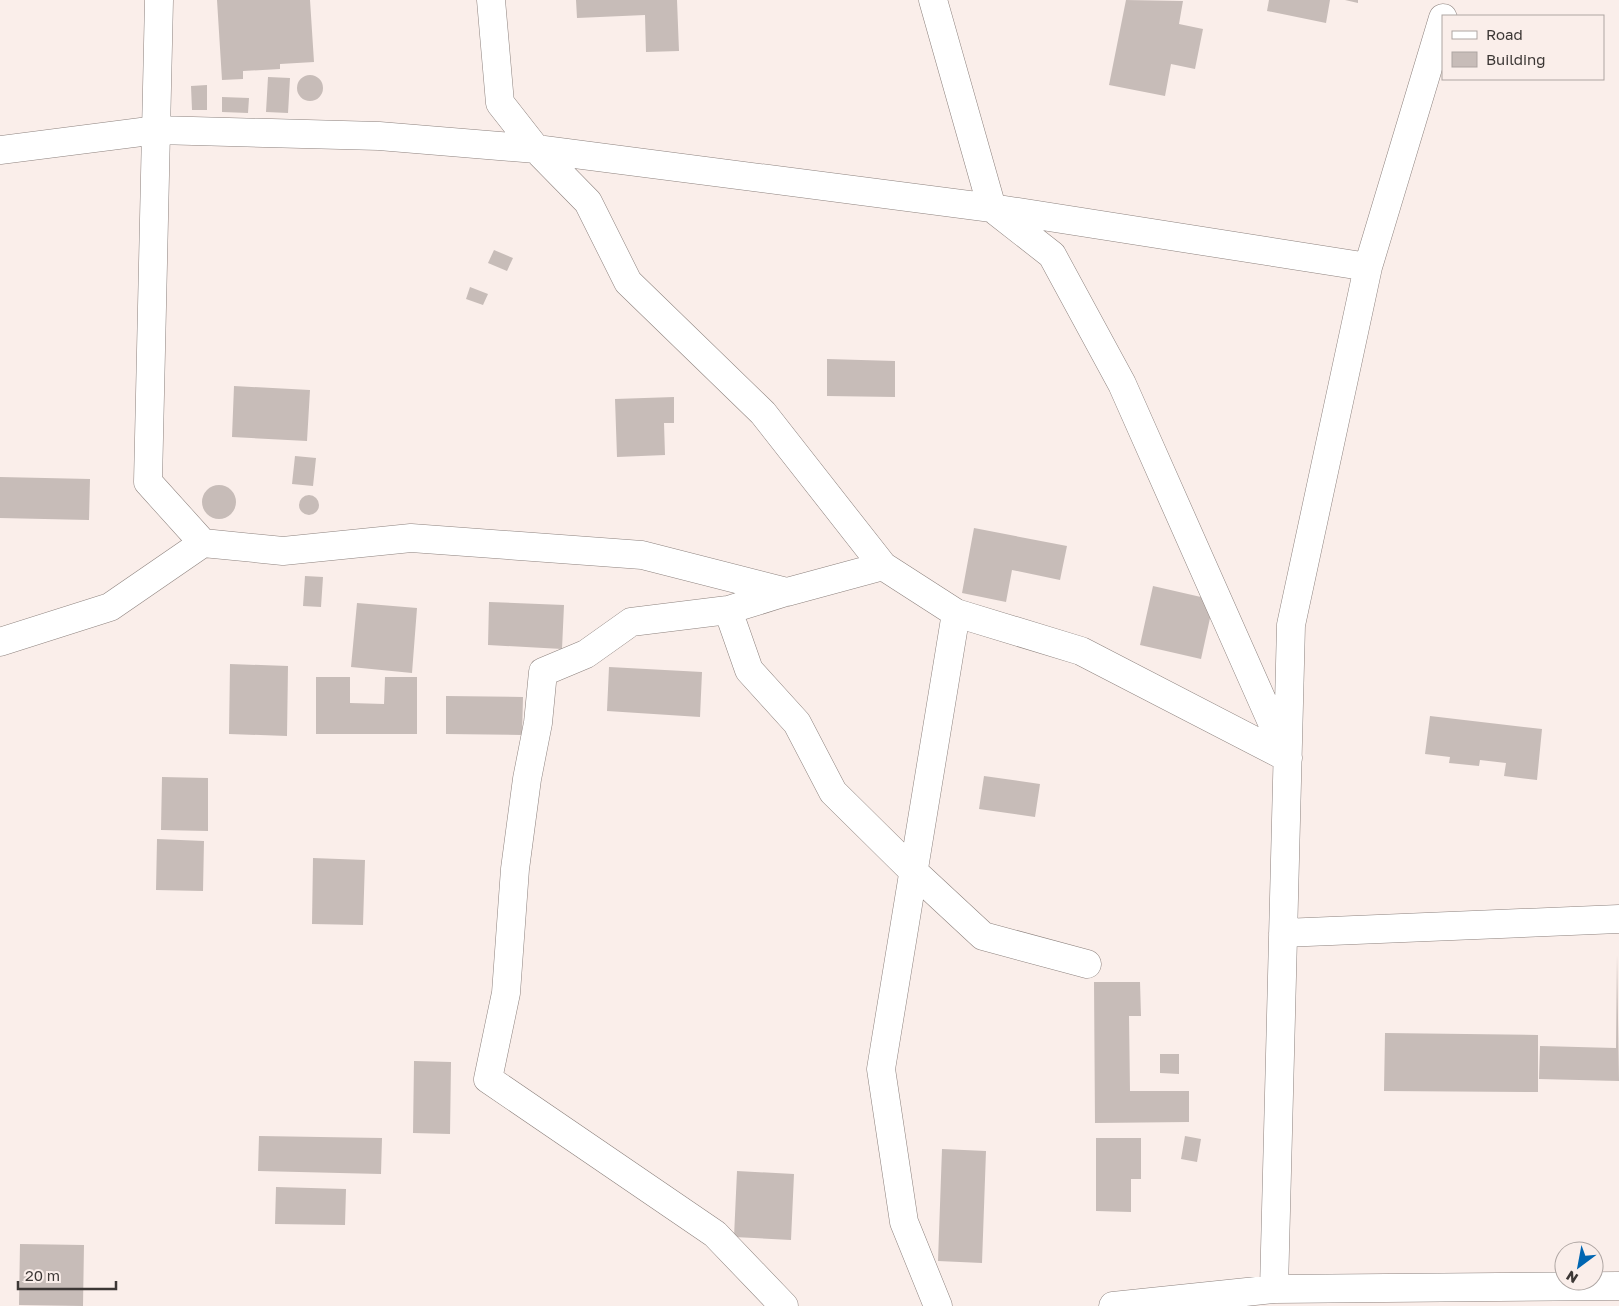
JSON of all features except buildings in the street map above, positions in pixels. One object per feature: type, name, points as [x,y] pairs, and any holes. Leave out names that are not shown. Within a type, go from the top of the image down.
[{"type":"street","points":[[159,0],[148,482],[203,543]]},
{"type":"street","points":[[490,0],[500,103],[536,149],[588,202],[628,282],[763,413],[883,566],[956,613],[1081,651],[1288,758]]},
{"type":"street","points":[[933,0],[992,208],[1052,255],[1122,384],[1288,758]]},
{"type":"street","points":[[1444,15],[1448,0]]},
{"type":"street","points":[[1274,1289],[1291,625],[1368,267],[1442,20]]},
{"type":"street","points":[[0,150],[157,130],[379,136],[536,149],[992,208],[1368,267]]},
{"type":"street","points":[[0,642],[110,608],[203,543],[283,551],[410,538],[642,556],[787,592]]},
{"type":"street","points":[[784,1306],[715,1234],[488,1079],[506,993],[516,869],[528,779],[538,723],[544,672],[586,654],[631,622],[728,610],[883,566]]},
{"type":"street","points":[[728,610],[749,670],[797,723],[833,792],[913,871],[983,936],[1087,964]]},
{"type":"street","points":[[938,1306],[904,1222],[881,1068],[956,613]]},
{"type":"street","points":[[1283,933],[1619,919]]},
{"type":"street","points":[[1113,1306],[1274,1289],[1617,1292]]}]
